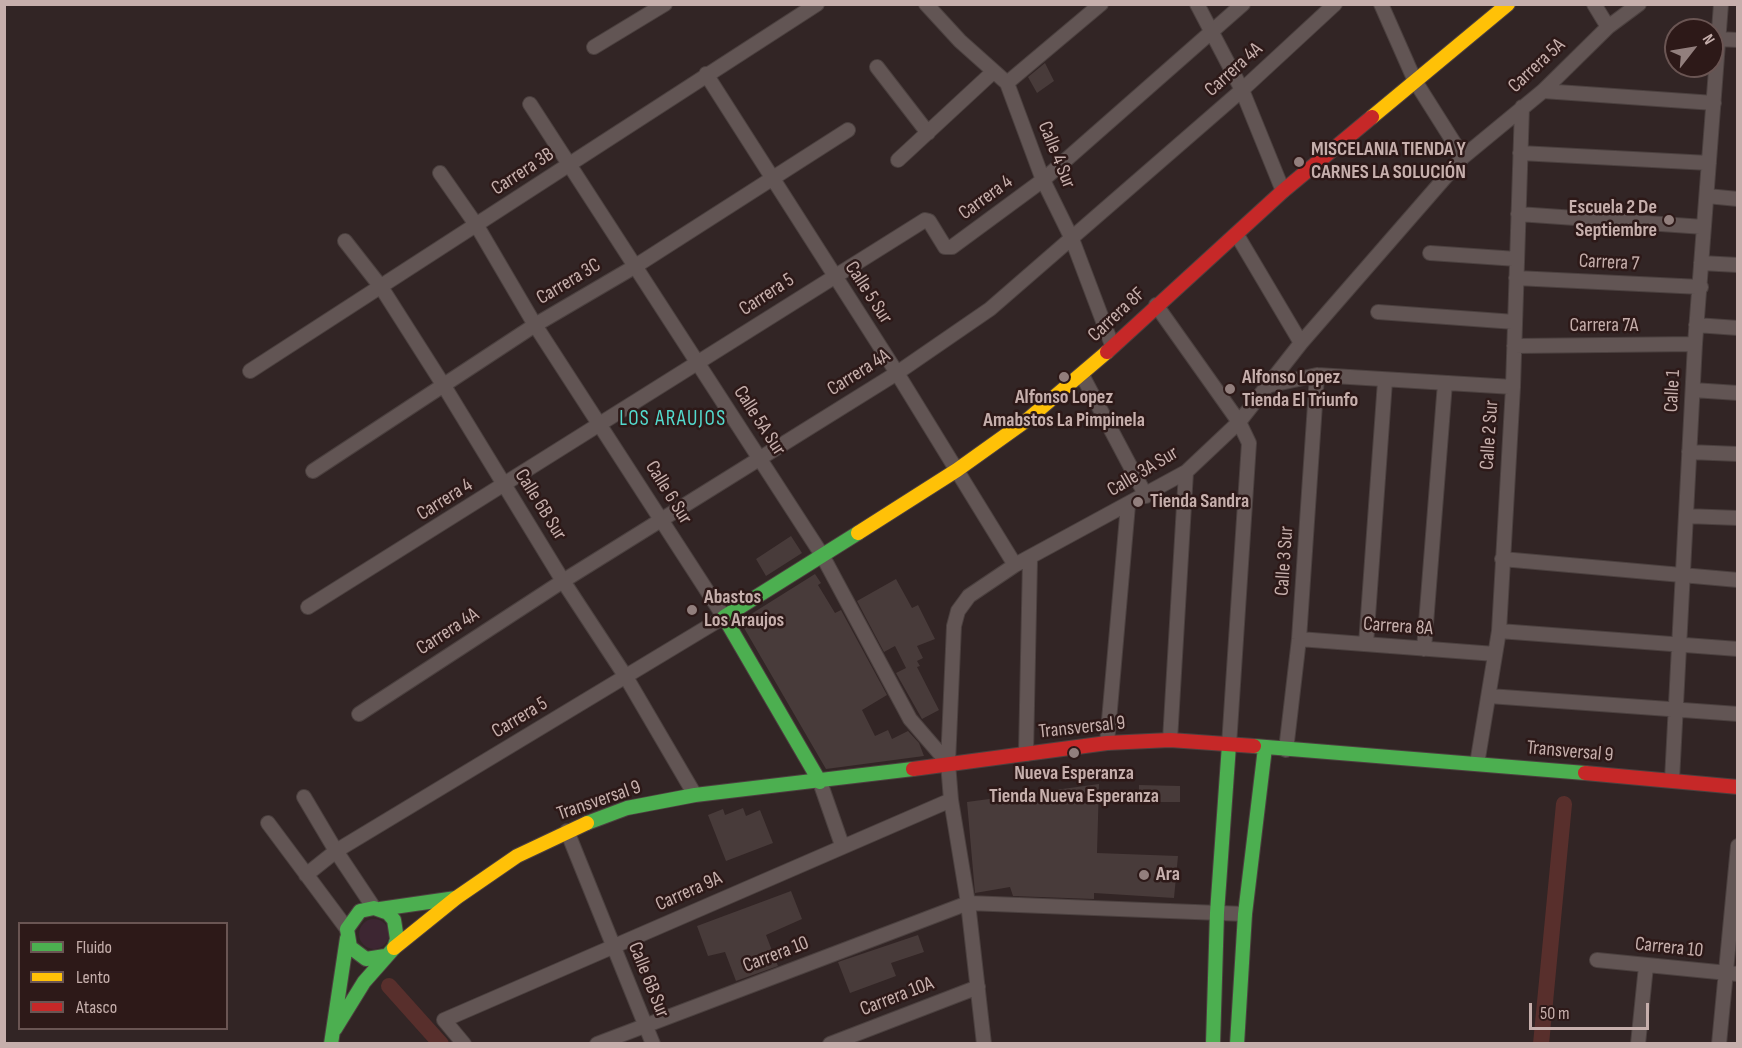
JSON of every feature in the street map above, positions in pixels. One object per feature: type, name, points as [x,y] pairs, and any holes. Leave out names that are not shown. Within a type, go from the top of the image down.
[{"type":"street","points":[[594,47],[665,4]]},
{"type":"street","name":"Carrera 3B","points":[[250,371],[817,4]]},
{"type":"street","points":[[926,4],[960,42],[1007,83],[1101,4]]},
{"type":"street","points":[[1197,4],[1211,35],[1242,90],[1283,191]]},
{"type":"street","name":"Carrera 4","points":[[925,220],[929,221],[945,247],[952,247],[1043,180],[1211,35],[1242,4]]},
{"type":"street","name":"Carrera 4A","points":[[359,714],[563,580],[897,373],[990,309],[1242,90],[1335,4]]},
{"type":"street","points":[[1381,4],[1415,81],[1463,157]]},
{"type":"street","name":"Carrera 8F","points":[[724,617],[957,470],[1027,420],[1083,375],[1112,345],[1237,235],[1283,191],[1508,4]]},
{"type":"street","points":[[1594,4],[1608,27]]},
{"type":"street","name":"Carrera 5A","points":[[1463,157],[1543,90],[1608,27],[1639,4]]},
{"type":"street","points":[[877,67],[928,133]]},
{"type":"street","points":[[898,160],[993,72]]},
{"type":"street","name":"Calle 5 Sur","points":[[706,74],[897,373],[1015,566]]},
{"type":"street","name":"Calle 1","points":[[1672,780],[1678,708],[1679,645],[1696,325],[1701,287],[1716,78]]},
{"type":"street","name":"Calle 4 Sur","points":[[1007,83],[1043,180],[1072,239],[1112,345]]},
{"type":"street","points":[[1543,90],[1714,103]]},
{"type":"street","name":"Calle 5A Sur","points":[[530,104],[822,555],[910,719],[948,763]]},
{"type":"street","name":"Calle 2 Sur","points":[[1477,764],[1499,631],[1513,387],[1522,107]]},
{"type":"street","name":"Carrera 3C","points":[[313,471],[535,325],[634,267],[848,130]]},
{"type":"street","points":[[1520,153],[1709,163]]},
{"type":"street","name":"Calle 3A Sur","points":[[984,1044],[968,903],[951,800],[948,763],[954,626],[958,611],[969,596],[1015,566],[1030,560],[1186,472],[1239,422],[1271,385],[1301,343],[1463,157]]},
{"type":"street","name":"Calle 6 Sur","points":[[440,173],[477,226],[535,325],[600,422],[724,617],[820,782],[842,845]]},
{"type":"street","points":[[1707,196],[1737,199]]},
{"type":"street","points":[[1518,214],[1704,227]]},
{"type":"street","name":"Carrera 5","points":[[600,422],[925,220]]},
{"type":"street","points":[[1237,235],[1301,343]]},
{"type":"street","name":"Calle 6B Sur","points":[[345,241],[381,287],[444,386],[563,580],[626,677],[695,795]]},
{"type":"street","points":[[1430,253],[1517,259]]},
{"type":"street","points":[[1701,263],[1737,265]]},
{"type":"street","name":"Carrera 7","points":[[1516,278],[1701,287]]},
{"type":"street","points":[[1156,305],[1239,422],[1249,443],[1217,913],[1213,1044]]},
{"type":"street","points":[[1378,312],[1515,322]]},
{"type":"street","points":[[1696,325],[1737,328]]},
{"type":"street","name":"Carrera 7A","points":[[1514,346],[1695,344]]},
{"type":"street","points":[[1083,375],[1146,496]]},
{"type":"street","points":[[1271,385],[1317,375],[1385,381],[1445,382],[1513,387]]},
{"type":"street","name":"Calle 3 Sur","points":[[1286,750],[1299,639],[1317,375]]},
{"type":"street","points":[[1366,644],[1385,381]]},
{"type":"street","points":[[1424,649],[1445,382]]},
{"type":"street","points":[[1693,390],[1737,393]]},
{"type":"street","name":"Carrera 4","points":[[308,607],[505,486],[600,422]]},
{"type":"street","points":[[1689,452],[1737,454]]},
{"type":"street","points":[[1170,740],[1186,472]]},
{"type":"street","points":[[1107,742],[1128,506]]},
{"type":"street","points":[[1686,516],[1737,518]]},
{"type":"street","points":[[1502,559],[1737,580]]},
{"type":"street","points":[[1026,754],[1030,560]]},
{"type":"street","name":"Carrera 5","points":[[306,875],[336,851],[724,617]]},
{"type":"street","points":[[1499,631],[1737,649]]},
{"type":"street","name":"Carrera 8A","points":[[1299,639],[1495,654]]},
{"type":"street","points":[[1489,696],[1737,714]]},
{"type":"street","name":"Transversal 9","points":[[335,1029],[364,982],[390,952],[456,898],[517,856],[567,831],[627,808],[695,795],[820,782],[1107,742],[1170,740],[1286,750],[1416,757],[1737,787]]},
{"type":"street","points":[[1237,1044],[1245,914],[1265,748]]},
{"type":"street","points":[[268,823],[347,934],[357,955],[376,959],[390,952],[398,930],[394,920],[377,908],[336,851],[304,797]]},
{"type":"street","name":"Carrera 9A","points":[[464,1044],[444,1020],[613,948],[842,845],[951,800]]},
{"type":"street","name":"Calle 6B Sur","points":[[567,831],[652,1044]]},
{"type":"street","points":[[1719,1044],[1732,974],[1737,846]]},
{"type":"street","name":"Transversal 9","points":[[377,908],[456,898]]},
{"type":"street","points":[[968,903],[1245,914]]},
{"type":"street","name":"Carrera 10","points":[[597,1044],[968,903]]},
{"type":"street","points":[[347,934],[354,916],[367,909],[377,908]]},
{"type":"street","name":"Transversal 9","points":[[331,1044],[347,934]]},
{"type":"street","name":"Carrera 10","points":[[1597,960],[1732,974]]},
{"type":"street","points":[[1638,1044],[1646,966]]},
{"type":"street","name":"Carrera 10A","points":[[830,1044],[978,987]]},
{"type":"shaded area","points":[[374,919],[380,920],[388,928],[388,940],[380,948],[374,949],[368,948],[360,940],[359,934],[360,928],[368,920]]},
{"type":"building","points":[[1045,63],[1054,81],[1037,93],[1028,77]]},
{"type":"building","points":[[791,536],[802,553],[766,576],[756,559]]},
{"type":"building","points":[[815,574],[821,583],[818,585],[835,613],[841,610],[887,695],[862,710],[875,736],[888,730],[892,739],[908,731],[919,743],[924,756],[826,769],[740,621]]},
{"type":"building","points":[[896,579],[912,608],[918,605],[935,639],[917,646],[923,658],[917,661],[920,666],[917,667],[939,710],[922,719],[896,673],[906,668],[895,646],[884,652],[857,601]]},
{"type":"building","points":[[1099,784],[1097,853],[1178,856],[1174,898],[1094,893],[1094,899],[1013,896],[1010,887],[975,893],[967,802]]},
{"type":"building","points":[[1139,785],[1180,786],[1180,802],[1139,802]]},
{"type":"building","points":[[743,808],[746,816],[760,810],[773,843],[726,861],[708,815],[723,809],[725,815]]},
{"type":"building","points":[[791,891],[802,919],[766,935],[778,966],[736,981],[725,952],[708,956],[697,926]]},
{"type":"building","points":[[918,935],[924,952],[891,963],[896,976],[850,993],[838,962]]},
{"type":"waterway","points":[[1541,1044],[1564,804]]},
{"type":"waterway","points":[[389,986],[441,1044]]},
{"type":"traffic: fast","points":[[820,782],[724,617],[858,533]]},
{"type":"traffic: fast","points":[[1213,1044],[1217,913],[1229,745]]},
{"type":"traffic: fast","points":[[1254,746],[1585,773]]},
{"type":"traffic: fast","points":[[1237,1044],[1245,914],[1265,748]]},
{"type":"traffic: fast","points":[[587,823],[627,808],[695,795],[913,769]]},
{"type":"traffic: fast","points":[[380,909],[456,898]]},
{"type":"traffic: fast","points":[[335,1029],[364,982],[394,948],[397,939],[394,920],[388,913],[374,908],[360,911],[347,929],[350,947],[366,959],[385,956]]},
{"type":"traffic: fast","points":[[331,1044],[347,938]]},
{"type":"traffic: slow","points":[[1372,117],[1508,4]]},
{"type":"traffic: slow","points":[[858,533],[957,470],[1027,420],[1107,352]]},
{"type":"traffic: slow","points":[[394,948],[456,898],[517,856],[587,823]]},
{"type":"traffic: jam","points":[[1107,352],[1283,191],[1372,117]]},
{"type":"traffic: jam","points":[[913,769],[1107,743],[1170,740],[1254,746]]},
{"type":"traffic: jam","points":[[1585,773],[1738,787]]},
{"type":"place","name":"MISCELANIA TIENDA Y CARNES LA SOLUCIÓN","points":[[1299,162]]},
{"type":"place","name":"Escuela 2 De Septiembre","points":[[1669,220]]},
{"type":"place","name":"Alfonso Lopez Amabstos La Pimpinela","points":[[1064,377]]},
{"type":"place","name":"Alfonso Lopez Tienda El Triunfo","points":[[1230,389]]},
{"type":"place","name":"Tienda Sandra","points":[[1138,502]]},
{"type":"place","name":"Abastos Los Araujos","points":[[692,610]]},
{"type":"place","name":"Nueva Esperanza Tienda Nueva Esperanza","points":[[1074,753]]},
{"type":"place","name":"Ara","points":[[1144,875]]},
{"type":"district","name":"LOS ARAUJOS","points":[[673,420]]}]
